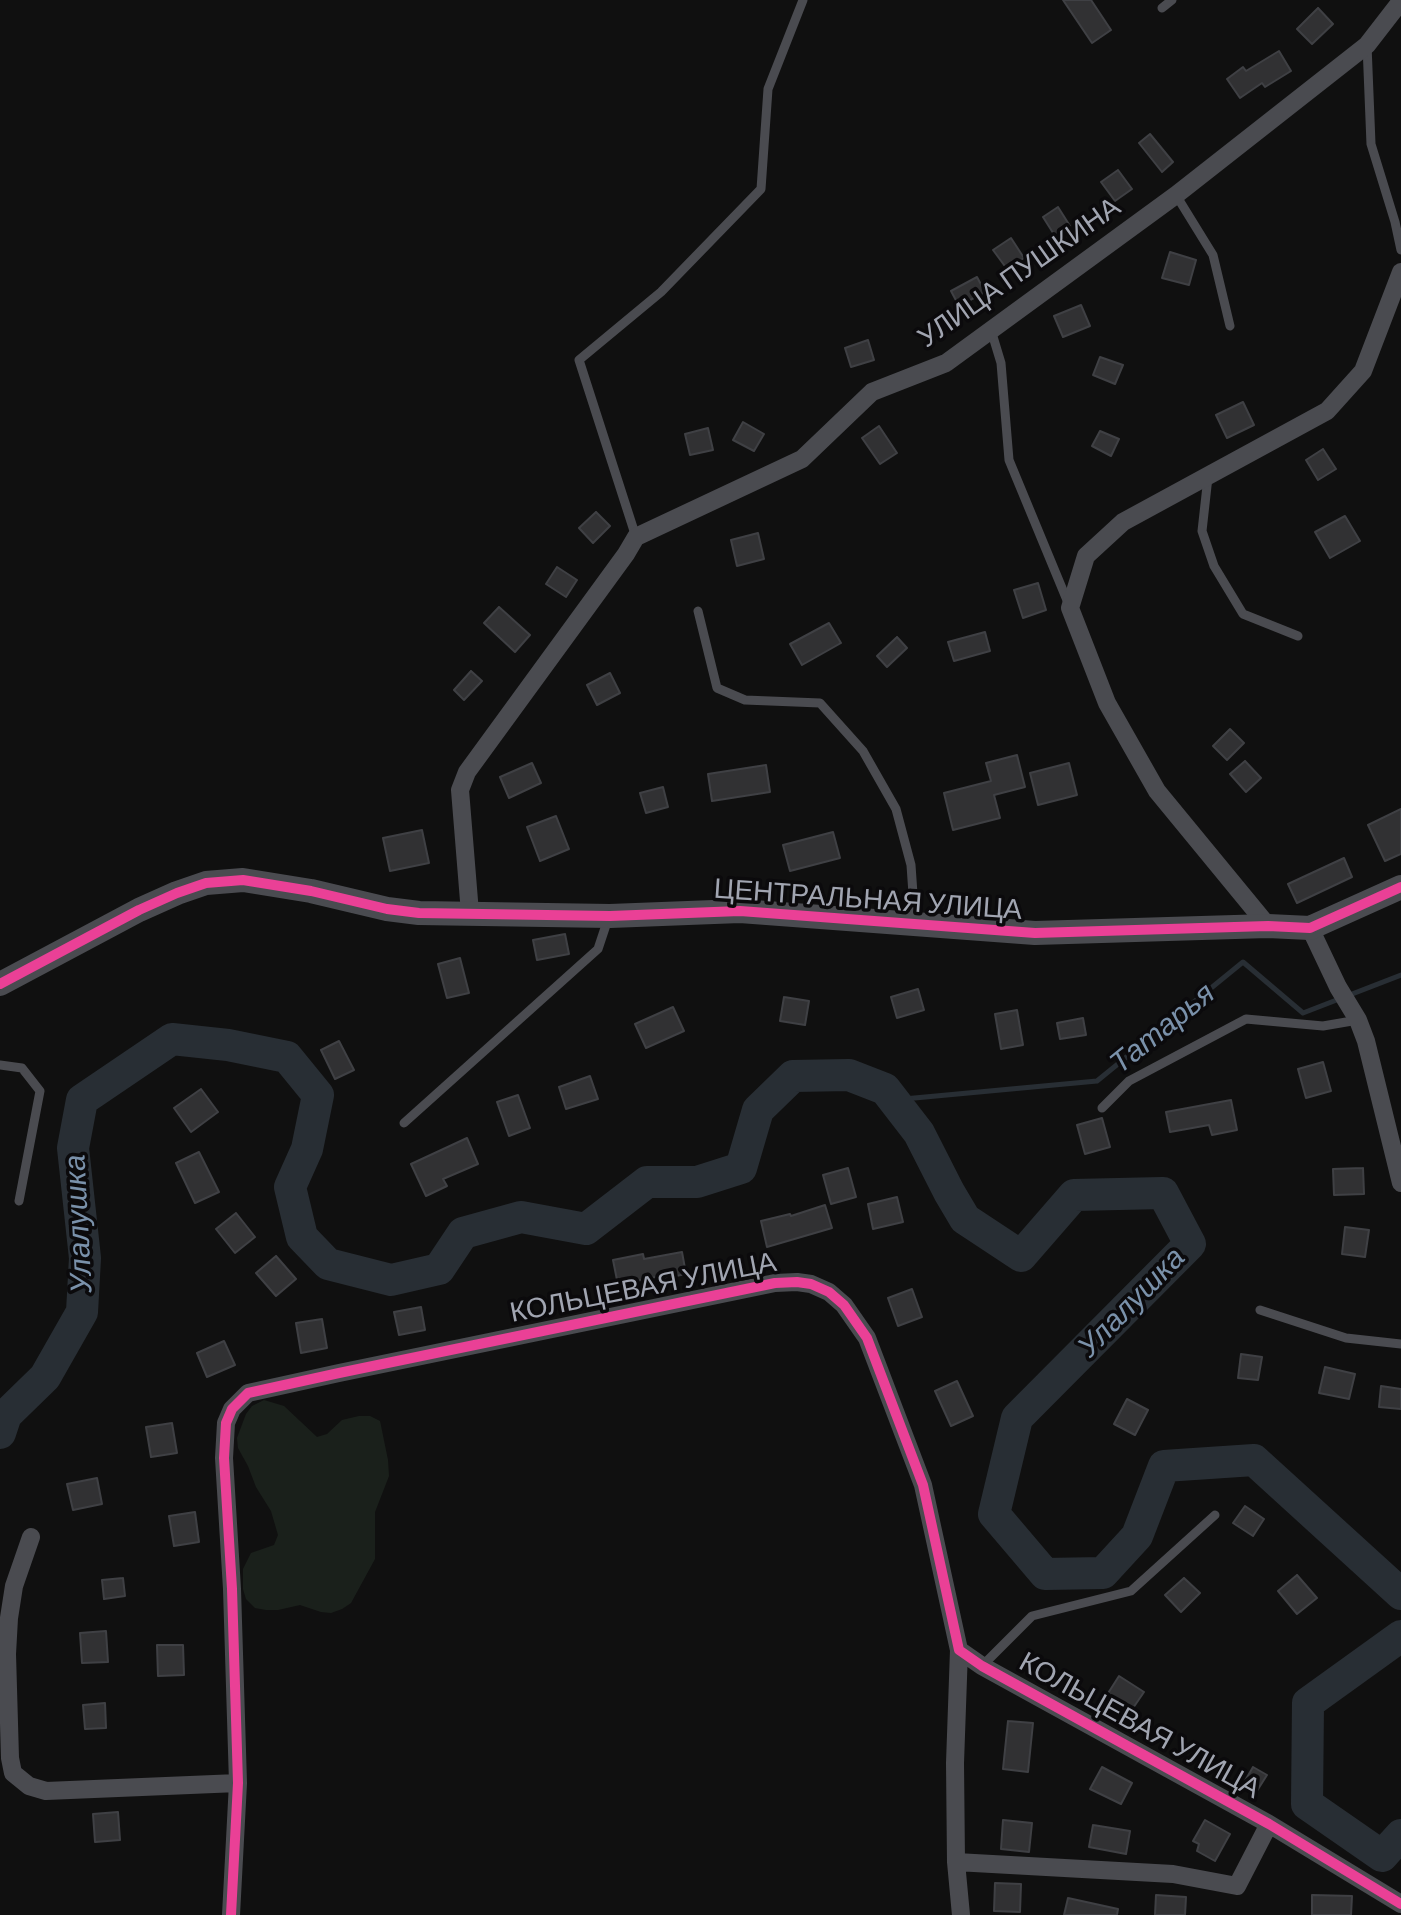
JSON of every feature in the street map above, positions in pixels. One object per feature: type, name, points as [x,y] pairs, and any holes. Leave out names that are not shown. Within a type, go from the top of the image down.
[{"type":"street","name":"УЛИЦА ПУШКИНА","points":[[636,537],[802,459],[872,392],[946,363],[1176,195],[1367,45],[1401,1]]},
{"type":"street","points":[[1268,926],[1157,791],[1107,703],[1070,608],[1086,556],[1123,522],[1327,411],[1363,371],[1401,272]]},
{"type":"street","points":[[470,913],[460,790],[467,772],[636,537]]},
{"type":"street","name":"ЦЕНТРАЛЬНАЯ УЛИЦА","points":[[0,984],[177,893],[206,883],[243,880],[419,913],[610,916],[740,911],[1035,933],[1268,926],[1310,928],[1401,887]]},
{"type":"street","points":[[1310,928],[1366,1041],[1397,1153],[1401,1183]]},
{"type":"street","name":"КОЛЬЦЕВАЯ УЛИЦА","points":[[231,1915],[238,1783],[224,1458],[226,1423],[232,1409],[248,1393],[775,1283],[797,1282],[829,1292],[844,1305],[867,1338],[923,1485],[959,1650],[982,1666],[1269,1824],[1401,1904]]},
{"type":"street","points":[[31,1537],[14,1586],[9,1618],[7,1669],[13,1773],[29,1786],[46,1791],[238,1783]]},
{"type":"street","points":[[959,1650],[955,1763],[956,1862],[961,1915]]},
{"type":"street","points":[[956,1862],[1173,1874],[1237,1886],[1269,1824]]},
{"type":"lane","points":[[636,537],[579,360],[661,292],[761,189],[768,89],[803,0]]},
{"type":"lane","points":[[1162,8],[1172,0]]},
{"type":"lane","points":[[1367,45],[1371,144],[1401,250]]},
{"type":"lane","points":[[1176,195],[1213,255],[1230,326]]},
{"type":"lane","points":[[991,330],[1001,363],[1009,460],[1070,608]]},
{"type":"lane","points":[[1208,477],[1202,531],[1214,566],[1243,614],[1298,636]]},
{"type":"lane","points":[[698,611],[717,688],[745,700],[820,703],[863,751],[896,809],[911,865],[915,923]]},
{"type":"lane","points":[[404,1123],[598,949],[610,916]]},
{"type":"lane","points":[[1102,1108],[1129,1081],[1246,1019],[1323,1026],[1355,1016]]},
{"type":"lane","points":[[0,1065],[22,1068],[40,1091],[19,1201]]},
{"type":"lane","points":[[1260,1310],[1346,1338],[1401,1344]]},
{"type":"lane","points":[[982,1666],[1032,1616],[1131,1591],[1215,1515]]},
{"type":"shaded area","points":[[264,1400],[284,1406],[317,1437],[327,1434],[342,1420],[370,1416],[380,1421],[389,1476],[375,1512],[375,1559],[351,1603],[331,1613],[300,1605],[266,1610],[255,1608],[246,1599],[243,1569],[251,1553],[274,1545],[278,1535],[271,1511],[238,1448],[237,1438],[246,1414],[252,1406]]},
{"type":"building","points":[[1063,0],[1091,0],[1111,30],[1092,43]]},
{"type":"building","points":[[1318,8],[1333,24],[1312,44],[1297,29]]},
{"type":"building","points":[[1279,51],[1291,71],[1265,87],[1262,83],[1240,98],[1227,79],[1243,67],[1246,71]]},
{"type":"building","points":[[1150,134],[1173,162],[1162,172],[1139,143]]},
{"type":"building","points":[[1118,170],[1132,189],[1115,201],[1101,182]]},
{"type":"building","points":[[1058,207],[1070,226],[1055,236],[1043,217]]},
{"type":"building","points":[[1011,238],[1024,258],[1007,269],[993,250]]},
{"type":"building","points":[[1170,252],[1196,260],[1189,285],[1162,278]]},
{"type":"building","points":[[977,277],[985,292],[959,306],[951,291]]},
{"type":"building","points":[[1081,305],[1090,326],[1063,337],[1054,316]]},
{"type":"building","points":[[868,340],[874,360],[851,367],[845,348]]},
{"type":"building","points":[[1100,357],[1123,365],[1115,384],[1093,375]]},
{"type":"building","points":[[1243,402],[1254,425],[1227,438],[1216,415]]},
{"type":"building","points":[[743,422],[764,434],[754,451],[733,440]]},
{"type":"building","points":[[879,426],[897,453],[880,464],[862,438]]},
{"type":"building","points":[[708,428],[713,450],[690,455],[685,434]]},
{"type":"building","points":[[1100,431],[1119,439],[1111,456],[1092,446]]},
{"type":"building","points":[[1323,449],[1336,469],[1318,480],[1306,460]]},
{"type":"building","points":[[596,512],[610,526],[593,543],[579,528]]},
{"type":"building","points":[[1345,516],[1360,541],[1330,558],[1315,532]]},
{"type":"building","points":[[758,533],[764,559],[737,566],[731,540]]},
{"type":"building","points":[[557,567],[577,580],[566,597],[546,584]]},
{"type":"building","points":[[1038,583],[1046,610],[1023,618],[1014,590]]},
{"type":"building","points":[[499,607],[530,635],[515,652],[484,623]]},
{"type":"building","points":[[829,623],[841,643],[802,665],[790,644]]},
{"type":"building","points":[[985,632],[990,651],[954,661],[948,642]]},
{"type":"building","points":[[897,637],[907,648],[887,667],[877,656]]},
{"type":"building","points":[[471,671],[482,681],[464,700],[454,690]]},
{"type":"building","points":[[610,673],[620,693],[597,705],[587,685]]},
{"type":"building","points":[[1230,729],[1244,743],[1227,760],[1213,746]]},
{"type":"building","points":[[1017,755],[1025,787],[994,795],[1000,818],[953,830],[944,793],[991,781],[986,763]]},
{"type":"building","points":[[1245,761],[1261,778],[1246,792],[1230,774]]},
{"type":"building","points":[[532,763],[541,783],[509,798],[500,777]]},
{"type":"building","points":[[1069,763],[1077,795],[1038,805],[1030,773]]},
{"type":"building","points":[[766,765],[770,792],[712,801],[708,774]]},
{"type":"building","points":[[663,787],[668,807],[646,813],[640,793]]},
{"type":"building","points":[[1401,809],[1401,854],[1385,861],[1368,825]]},
{"type":"building","points":[[556,816],[569,849],[540,861],[527,827]]},
{"type":"building","points":[[422,830],[429,863],[390,871],[383,838]]},
{"type":"building","points":[[833,832],[840,858],[790,871],[783,845]]},
{"type":"building","points":[[1344,858],[1352,877],[1297,903],[1288,884]]},
{"type":"building","points":[[565,934],[569,954],[537,960],[533,940]]},
{"type":"building","points":[[460,958],[469,993],[447,998],[438,964]]},
{"type":"building","points":[[918,989],[924,1010],[897,1018],[891,997]]},
{"type":"building","points":[[784,997],[809,1001],[805,1025],[780,1021]]},
{"type":"building","points":[[673,1007],[684,1031],[646,1048],[635,1024]]},
{"type":"building","points":[[1017,1010],[1023,1045],[1001,1049],[995,1014]]},
{"type":"building","points":[[1083,1018],[1086,1035],[1060,1039],[1057,1023]]},
{"type":"building","points":[[339,1041],[354,1070],[335,1079],[321,1050]]},
{"type":"building","points":[[1323,1062],[1331,1091],[1306,1098],[1298,1069]]},
{"type":"building","points":[[590,1076],[598,1099],[566,1109],[559,1087]]},
{"type":"building","points":[[201,1089],[218,1112],[191,1132],[174,1108]]},
{"type":"building","points":[[518,1095],[530,1128],[509,1136],[497,1102]]},
{"type":"building","points":[[1231,1100],[1237,1130],[1212,1135],[1209,1125],[1170,1132],[1166,1112]]},
{"type":"building","points":[[1102,1118],[1110,1147],[1085,1154],[1077,1125]]},
{"type":"building","points":[[467,1138],[478,1164],[443,1179],[447,1186],[426,1196],[411,1164]]},
{"type":"building","points":[[199,1152],[219,1192],[195,1203],[176,1163]]},
{"type":"building","points":[[848,1168],[856,1197],[831,1204],[823,1175]]},
{"type":"building","points":[[1363,1168],[1364,1194],[1334,1195],[1333,1169]]},
{"type":"building","points":[[897,1197],[903,1222],[873,1229],[868,1204]]},
{"type":"building","points":[[825,1205],[832,1228],[767,1247],[761,1221],[791,1216]]},
{"type":"building","points":[[236,1213],[255,1237],[235,1253],[216,1229]]},
{"type":"building","points":[[1345,1227],[1369,1230],[1365,1257],[1342,1254]]},
{"type":"building","points":[[682,1252],[686,1274],[618,1285],[613,1260],[643,1254],[644,1259]]},
{"type":"building","points":[[276,1256],[296,1279],[276,1296],[256,1273]]},
{"type":"building","points":[[912,1289],[922,1317],[898,1326],[888,1298]]},
{"type":"building","points":[[421,1307],[425,1330],[399,1335],[394,1312]]},
{"type":"building","points":[[322,1319],[327,1348],[301,1353],[296,1323]]},
{"type":"building","points":[[224,1341],[235,1365],[207,1377],[197,1353]]},
{"type":"building","points":[[1241,1354],[1262,1357],[1258,1380],[1238,1378]]},
{"type":"building","points":[[1325,1367],[1355,1374],[1349,1399],[1319,1393]]},
{"type":"building","points":[[957,1381],[973,1416],[951,1426],[935,1391]]},
{"type":"building","points":[[1381,1386],[1401,1389],[1401,1409],[1379,1407]]},
{"type":"building","points":[[1127,1399],[1148,1410],[1135,1435],[1114,1424]]},
{"type":"building","points":[[172,1423],[177,1453],[151,1457],[146,1427]]},
{"type":"building","points":[[97,1478],[102,1504],[73,1510],[67,1484]]},
{"type":"building","points":[[1245,1506],[1264,1519],[1253,1536],[1233,1523]]},
{"type":"building","points":[[195,1512],[199,1542],[174,1546],[169,1516]]},
{"type":"building","points":[[1297,1575],[1317,1598],[1297,1614],[1278,1591]]},
{"type":"building","points":[[123,1578],[125,1596],[104,1599],[102,1580]]},
{"type":"building","points":[[1184,1578],[1200,1593],[1181,1612],[1165,1595]]},
{"type":"building","points":[[106,1631],[108,1662],[82,1663],[80,1633]]},
{"type":"building","points":[[157,1645],[183,1645],[184,1675],[158,1676]]},
{"type":"building","points":[[1119,1676],[1144,1692],[1129,1714],[1105,1698]]},
{"type":"building","points":[[105,1703],[106,1728],[85,1729],[83,1705]]},
{"type":"building","points":[[1008,1721],[1033,1723],[1028,1772],[1003,1769]]},
{"type":"building","points":[[1102,1767],[1132,1783],[1121,1804],[1090,1789]]},
{"type":"building","points":[[1253,1767],[1267,1775],[1255,1794],[1242,1786]]},
{"type":"building","points":[[118,1812],[120,1840],[95,1842],[93,1814]]},
{"type":"building","points":[[1003,1820],[1032,1823],[1029,1852],[1001,1849]]},
{"type":"building","points":[[1205,1820],[1230,1834],[1215,1861],[1197,1851],[1199,1844],[1193,1841]]},
{"type":"building","points":[[1093,1825],[1130,1831],[1126,1854],[1089,1847]]},
{"type":"building","points":[[995,1883],[1021,1884],[1020,1912],[994,1911]]},
{"type":"building","points":[[1156,1895],[1186,1897],[1185,1915],[1155,1915]]},
{"type":"building","points":[[1312,1895],[1352,1896],[1351,1915],[1312,1915]]},
{"type":"building","points":[[1068,1898],[1118,1909],[1117,1915],[1064,1915]]},
{"type":"waterway","name":"Татарья","points":[[893,1100],[1097,1081],[1243,962],[1303,1013],[1401,975]]},
{"type":"waterway","name":"Улалушка","points":[[0,1433],[6,1415],[45,1377],[82,1312],[85,1258],[73,1148],[82,1100],[172,1039],[228,1045],[287,1057],[318,1095],[307,1149],[290,1187],[302,1237],[328,1264],[391,1280],[439,1269],[463,1233],[521,1217],[586,1229],[647,1182],[697,1182],[741,1168],[758,1110],[793,1076],[849,1075],[885,1089],[919,1133],[965,1219],[1021,1256],[1074,1195],[1163,1193],[1190,1244],[1017,1418],[994,1514],[1045,1574],[1103,1573],[1137,1536],[1164,1466],[1254,1460],[1401,1594]]},
{"type":"waterway","name":"Улалушка","points":[[1401,1636],[1308,1703],[1307,1804],[1382,1856],[1401,1835]]},
{"type":"cycle path","points":[[0,984],[177,893],[206,883],[243,880],[419,913],[610,916],[740,911],[1035,933],[1268,926],[1310,928],[1401,887]]},
{"type":"cycle path","points":[[231,1915],[238,1783],[224,1458],[226,1423],[232,1409],[248,1393],[775,1283],[797,1282],[829,1292],[844,1305],[867,1338],[923,1485],[959,1650],[982,1666],[1269,1824],[1401,1904]]}]
